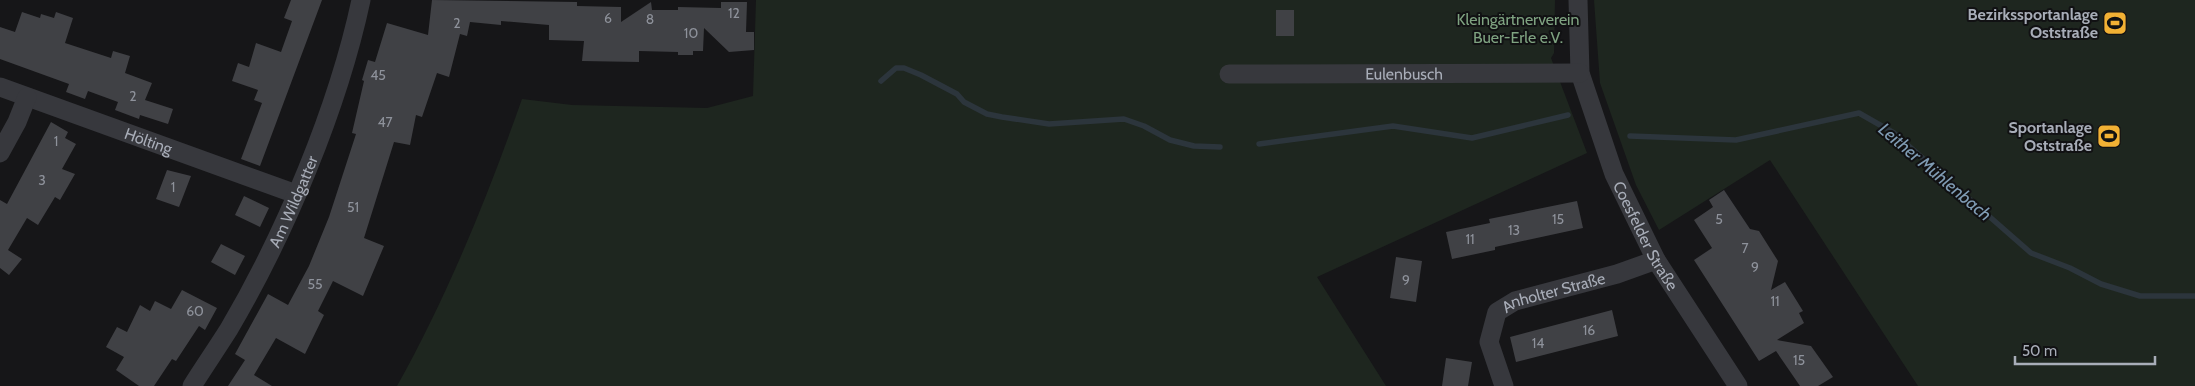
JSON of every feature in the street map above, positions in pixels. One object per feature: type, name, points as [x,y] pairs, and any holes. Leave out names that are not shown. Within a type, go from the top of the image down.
[{"type":"street","name":"Am Wildgatter","points":[[192,386],[229,329],[268,256],[296,194],[339,78],[361,0]]},
{"type":"street","name":"Coesfelder Straße","points":[[1578,0],[1580,73],[1614,174],[1656,260],[1738,386]]},
{"type":"street","name":"Eulenbusch","points":[[1229,74],[1580,73]]},
{"type":"street","name":"Hölting","points":[[0,87],[296,194]]},
{"type":"street","points":[[0,153],[18,122],[27,97]]},
{"type":"street","name":"Anholter Straße","points":[[1504,386],[1489,342],[1497,312],[1515,301],[1617,274],[1656,260]]},
{"type":"green space","name":"Kleingärtnerverein Buer-Erle e.V.","points":[[756,0],[1555,0],[1554,53],[1551,58],[1587,153],[1317,277],[1386,386],[397,386],[416,352],[466,246],[522,99],[572,105],[707,108],[753,96]]},
{"type":"green space","points":[[1594,0],[2195,0],[2195,386],[1918,386],[1770,160],[1659,230],[1636,185],[1600,83]]},
{"type":"building","points":[[291,0],[322,0],[260,166],[241,159],[262,103],[254,100],[258,90],[232,81],[238,63],[249,67],[256,43],[281,52],[292,21],[284,18]]},
{"type":"building","points":[[432,0],[577,2],[577,6],[621,7],[621,22],[651,2],[652,10],[678,10],[678,7],[721,8],[721,2],[747,2],[746,32],[754,32],[754,50],[729,52],[704,28],[703,51],[693,51],[693,55],[678,55],[678,52],[639,51],[639,62],[582,61],[584,41],[549,40],[549,25],[501,21],[501,25],[470,22],[467,36],[460,34],[449,77],[437,73],[422,117],[416,115],[410,145],[394,142],[364,238],[384,246],[363,296],[333,281],[318,311],[324,315],[305,354],[276,338],[254,375],[272,386],[228,386],[245,360],[235,354],[268,294],[288,305],[309,266],[329,217],[356,134],[352,133],[364,81],[362,80],[368,60],[375,62],[387,23],[428,35]]},
{"type":"building","points":[[1276,10],[1294,10],[1294,36],[1276,36]]},
{"type":"building","points":[[22,12],[40,18],[41,14],[54,18],[56,12],[73,18],[65,43],[111,58],[113,51],[130,56],[125,73],[152,83],[145,100],[173,109],[168,124],[140,115],[139,119],[115,110],[118,102],[88,91],[85,99],[66,92],[69,84],[0,59],[0,27],[15,32]]},
{"type":"building","points":[[51,122],[68,132],[65,138],[76,144],[62,169],[75,174],[60,200],[55,197],[38,225],[27,218],[8,250],[22,259],[9,275],[0,268],[0,200],[7,204]]},
{"type":"building","points":[[167,170],[191,176],[179,207],[156,199]]},
{"type":"building","points":[[1724,190],[1750,229],[1759,231],[1778,261],[1771,290],[1785,282],[1803,311],[1799,313],[1804,323],[1777,340],[1811,346],[1833,377],[1818,386],[1800,386],[1776,351],[1759,361],[1694,260],[1712,248],[1694,220],[1713,207],[1709,200]]},
{"type":"building","points":[[244,196],[269,208],[260,227],[235,215]]},
{"type":"building","points":[[1577,201],[1583,228],[1495,247],[1495,250],[1452,259],[1446,232],[1490,223],[1489,219]]},
{"type":"building","points":[[221,244],[245,256],[235,275],[211,262]]},
{"type":"building","points":[[1396,257],[1422,261],[1416,302],[1390,298]]},
{"type":"building","points":[[182,290],[217,308],[205,330],[199,326],[176,361],[172,359],[154,386],[139,386],[116,370],[124,357],[106,347],[117,327],[127,332],[140,305],[150,311],[155,301],[171,309]]},
{"type":"building","points":[[1612,310],[1618,336],[1516,362],[1510,337]]},
{"type":"building","points":[[1446,358],[1472,362],[1468,386],[1442,386]]},
{"type":"waterway","name":"Leither Mühlenbach","points":[[881,81],[896,68],[904,68],[957,94],[964,102],[987,114],[1049,124],[1124,119],[1144,126],[1170,140],[1194,146],[1220,147]]},
{"type":"waterway","name":"Leither Mühlenbach","points":[[1630,136],[1736,140],[1859,113],[1894,133],[2031,253],[2070,268],[2101,284],[2140,296],[2195,296]]},
{"type":"waterway","name":"Leither Mühlenbach","points":[[1259,144],[1393,126],[1472,138],[1568,115]]},
{"type":"place","name":"Bezirkssportanlage Oststraße","points":[[2115,23]]},
{"type":"place","name":"Sportanlage Oststraße","points":[[2109,136]]}]
